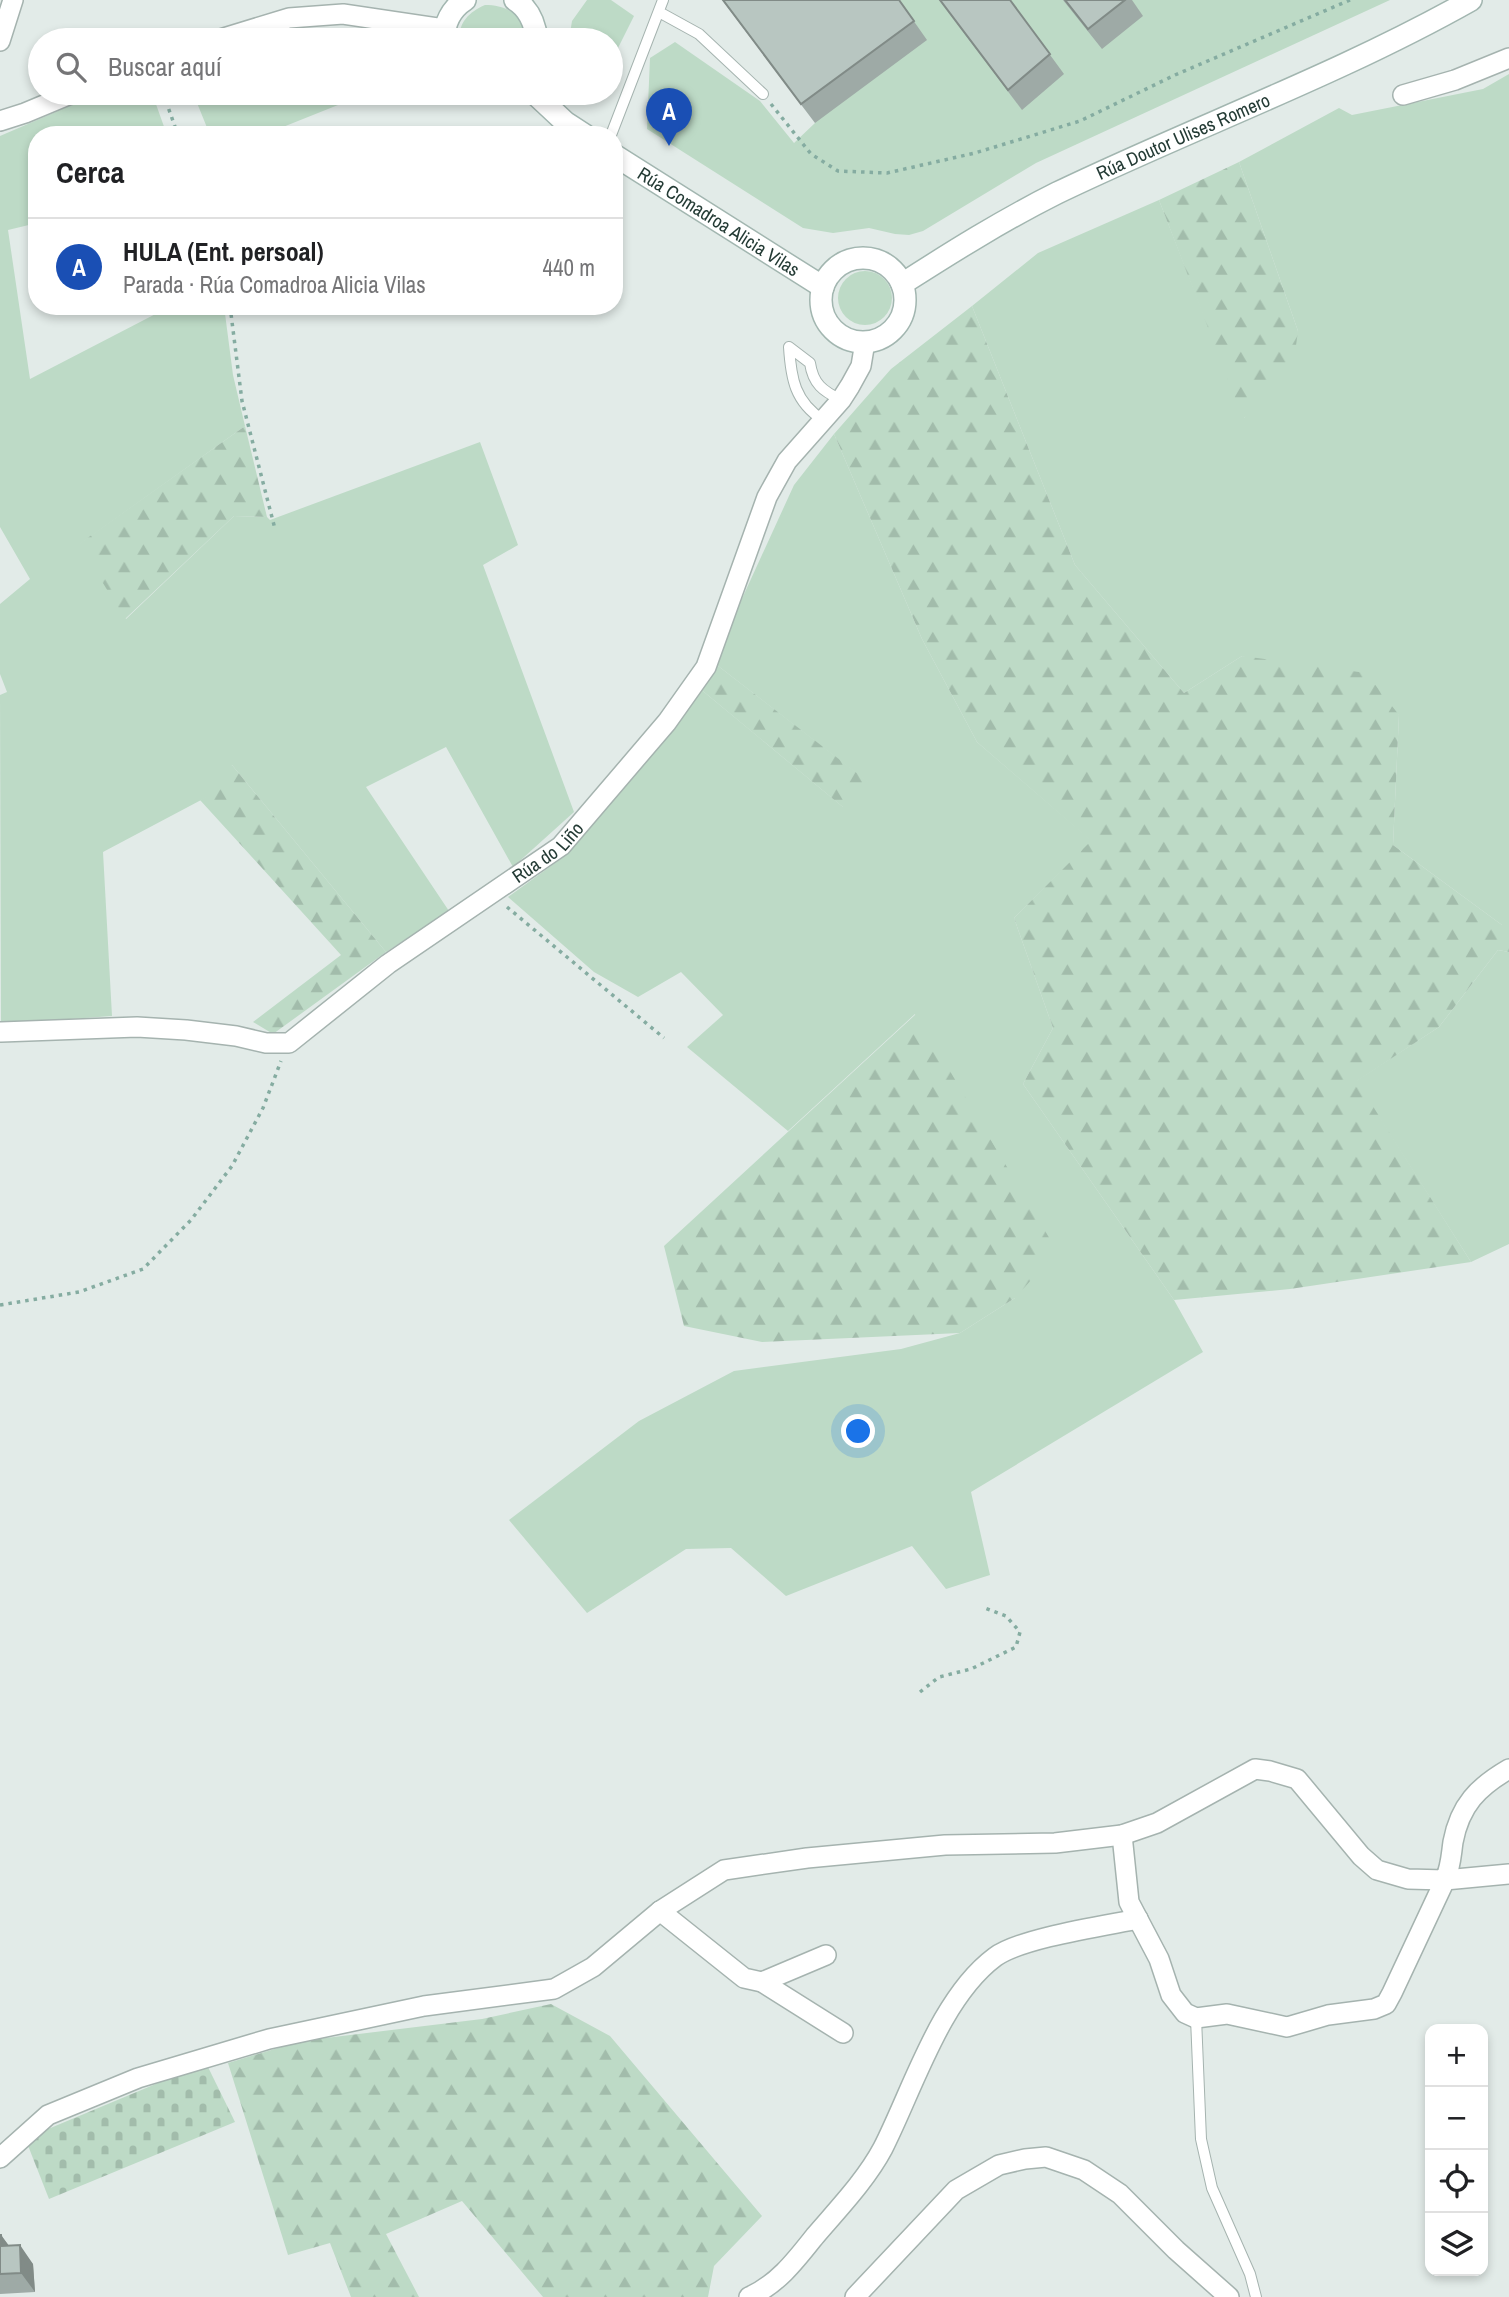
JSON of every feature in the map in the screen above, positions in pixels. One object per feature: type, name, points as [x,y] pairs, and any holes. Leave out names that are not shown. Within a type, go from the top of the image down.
[{"type":"street","points":[[0,41],[13,0]]},
{"type":"street","points":[[447,28],[453,10],[465,0]]},
{"type":"street","name":"Rúa Doutor Ulises Romero","points":[[902,284],[972,239],[1056,194],[1352,61],[1471,0]]},
{"type":"street","points":[[521,2],[533,19],[535,28]]},
{"type":"street","points":[[256,28],[289,18],[343,14],[410,28]]},
{"type":"street","points":[[1403,96],[1455,80],[1509,58]]},
{"type":"street","points":[[0,121],[45,105]]},
{"type":"street","points":[[547,105],[572,126]]},
{"type":"street","name":"Rúa Comadroa Alicia Vilas","points":[[623,161],[823,287],[838,266],[862,258],[886,265],[902,284]]},
{"type":"street","points":[[823,287],[823,313],[829,325],[851,340],[864,342],[876,340],[895,328],[904,307],[902,284]]},
{"type":"street","name":"Rúa do Liño","points":[[289,1043],[388,964],[561,846],[667,722],[706,667],[766,497],[787,461],[841,400],[861,366],[864,342]]},
{"type":"street","points":[[0,1032],[137,1027],[236,1036],[266,1043],[289,1043]]},
{"type":"street","points":[[0,2158],[48,2115],[138,2078],[269,2039],[424,2006],[554,1989],[593,1967],[660,1911],[724,1870],[807,1858],[931,1846],[1055,1843],[1122,1835],[1166,1819],[1255,1769],[1297,1779],[1361,1856],[1377,1870],[1408,1879],[1445,1880],[1509,1874]]},
{"type":"street","points":[[1122,1835],[1129,1902],[1159,1959],[1171,1995],[1185,2013],[1196,2018],[1227,2014],[1287,2027],[1328,2015],[1374,2009],[1386,2004],[1451,1866],[1453,1840],[1468,1801],[1489,1781],[1509,1769]]},
{"type":"street","points":[[660,1911],[744,1978],[762,1982],[843,2032]]},
{"type":"street","points":[[749,2297],[785,2273],[881,2150],[937,2030],[974,1976],[996,1956],[1020,1944],[1138,1919]]},
{"type":"street","points":[[762,1982],[826,1955]]},
{"type":"street","points":[[855,2297],[956,2190],[999,2165],[1046,2157],[1084,2170],[1120,2194],[1176,2250],[1229,2297]]},
{"type":"lane","points":[[623,104],[663,0]]},
{"type":"lane","points":[[659,12],[699,34],[763,94]]},
{"type":"lane","points":[[615,126],[623,105]]},
{"type":"lane","points":[[823,420],[807,410],[797,393],[790,366],[789,347],[810,363],[811,374],[820,389],[841,400]]},
{"type":"lane","points":[[1196,2018],[1201,2139],[1212,2188],[1250,2274],[1256,2297]]},
{"type":"path","points":[[763,94],[811,155],[838,171],[887,173],[975,153],[1080,121],[1175,75],[1350,0]]},
{"type":"path","points":[[167,105],[175,126]]},
{"type":"path","points":[[231,315],[242,401],[275,529]]},
{"type":"path","points":[[496,890],[508,909],[664,1038]]},
{"type":"path","points":[[0,1305],[79,1292],[143,1269],[191,1220],[232,1166],[263,1108],[289,1043]]},
{"type":"path","points":[[920,1692],[939,1677],[971,1668],[1016,1647],[1020,1632],[1006,1616],[985,1608]]},
{"type":"green space","points":[[587,0],[611,0],[634,16],[623,38],[623,28],[571,28],[572,21]]},
{"type":"green space","points":[[898,0],[939,0],[1022,109],[1009,0],[1390,0],[1036,163],[923,231],[909,235],[869,228],[833,233],[803,228],[647,129],[650,58],[675,42],[760,101],[794,143],[815,123]]},
{"type":"green space","points":[[485,5],[501,7],[514,13],[523,28],[461,28],[466,18]]},
{"type":"green space","points":[[1509,74],[1509,925],[1502,925],[1393,845],[1399,715],[1242,656],[1184,693],[1075,565],[972,306],[1038,253],[1159,200],[1244,418],[1298,331],[1239,162],[1339,108],[1352,115],[1483,89]]},
{"type":"green space","points":[[72,105],[156,105],[164,126],[28,126],[28,225],[8,230],[30,379],[154,315],[225,315],[233,375],[245,426],[80,544],[126,619],[234,516],[267,517],[270,520],[480,442],[518,545],[483,565],[574,812],[513,867],[446,747],[366,787],[449,911],[386,952],[232,765],[220,790],[103,852],[112,1016],[1,1024],[0,695],[7,692],[0,674],[0,604],[30,579],[0,527],[0,136]]},
{"type":"green space","points":[[198,105],[338,105],[286,126],[206,126]]},
{"type":"green space","points":[[1239,162],[1298,331],[1293,367],[1243,419],[1159,200]]},
{"type":"green space","points":[[865,271],[884,279],[892,298],[884,317],[865,325],[846,317],[838,298],[846,279]]},
{"type":"green space","points":[[972,306],[1075,565],[1184,693],[1242,656],[1366,673],[1399,715],[1393,845],[1502,925],[1509,925],[1509,952],[1498,950],[1439,1027],[1357,1081],[1471,1262],[1290,1289],[1174,1300],[1023,1084],[1053,1028],[1014,918],[1091,841],[977,742],[922,639],[834,434],[891,369]]},
{"type":"green space","points":[[245,426],[267,517],[234,516],[125,619],[79,544]]},
{"type":"green space","points":[[834,434],[922,639],[977,742],[1092,841],[1014,918],[1053,1028],[1023,1084],[1174,1300],[1203,1352],[971,1492],[990,1575],[946,1589],[912,1546],[786,1596],[731,1548],[686,1549],[587,1613],[509,1520],[639,1421],[734,1371],[901,1349],[960,1333],[1015,1298],[915,1014],[788,1131],[687,1047],[723,1015],[681,972],[638,997],[594,972],[508,897],[562,858],[634,777],[698,687],[843,807],[869,783],[713,662],[794,485]]},
{"type":"green space","points":[[713,662],[870,783],[844,808],[698,687]]},
{"type":"green space","points":[[232,765],[386,952],[273,1034],[253,1022],[341,955],[200,800],[220,789],[212,772]]},
{"type":"green space","points":[[1498,950],[1509,952],[1509,1244],[1471,1262],[1356,1081],[1439,1027]]},
{"type":"green space","points":[[916,1014],[1057,1251],[1015,1298],[960,1333],[762,1342],[684,1326],[664,1246]]},
{"type":"green space","points":[[551,2004],[610,2036],[762,2216],[714,2266],[708,2297],[543,2297],[462,2201],[386,2234],[419,2297],[351,2297],[330,2243],[288,2255],[228,2063],[301,2041],[482,2019]]},
{"type":"green space","points":[[206,2063],[235,2122],[49,2199],[27,2143],[48,2129]]},
{"type":"building","points":[[723,0],[899,0],[914,21],[801,104]]},
{"type":"building","points":[[940,0],[1010,0],[1050,54],[1008,90]]},
{"type":"building","points":[[1065,0],[1125,0],[1088,29]]},
{"type":"building","points":[[0,2235],[2,2246],[20,2245],[21,2273],[0,2274]]},
{"type":"place","name":"HULA (Ent. persoal)","points":[[669,146]]}]
